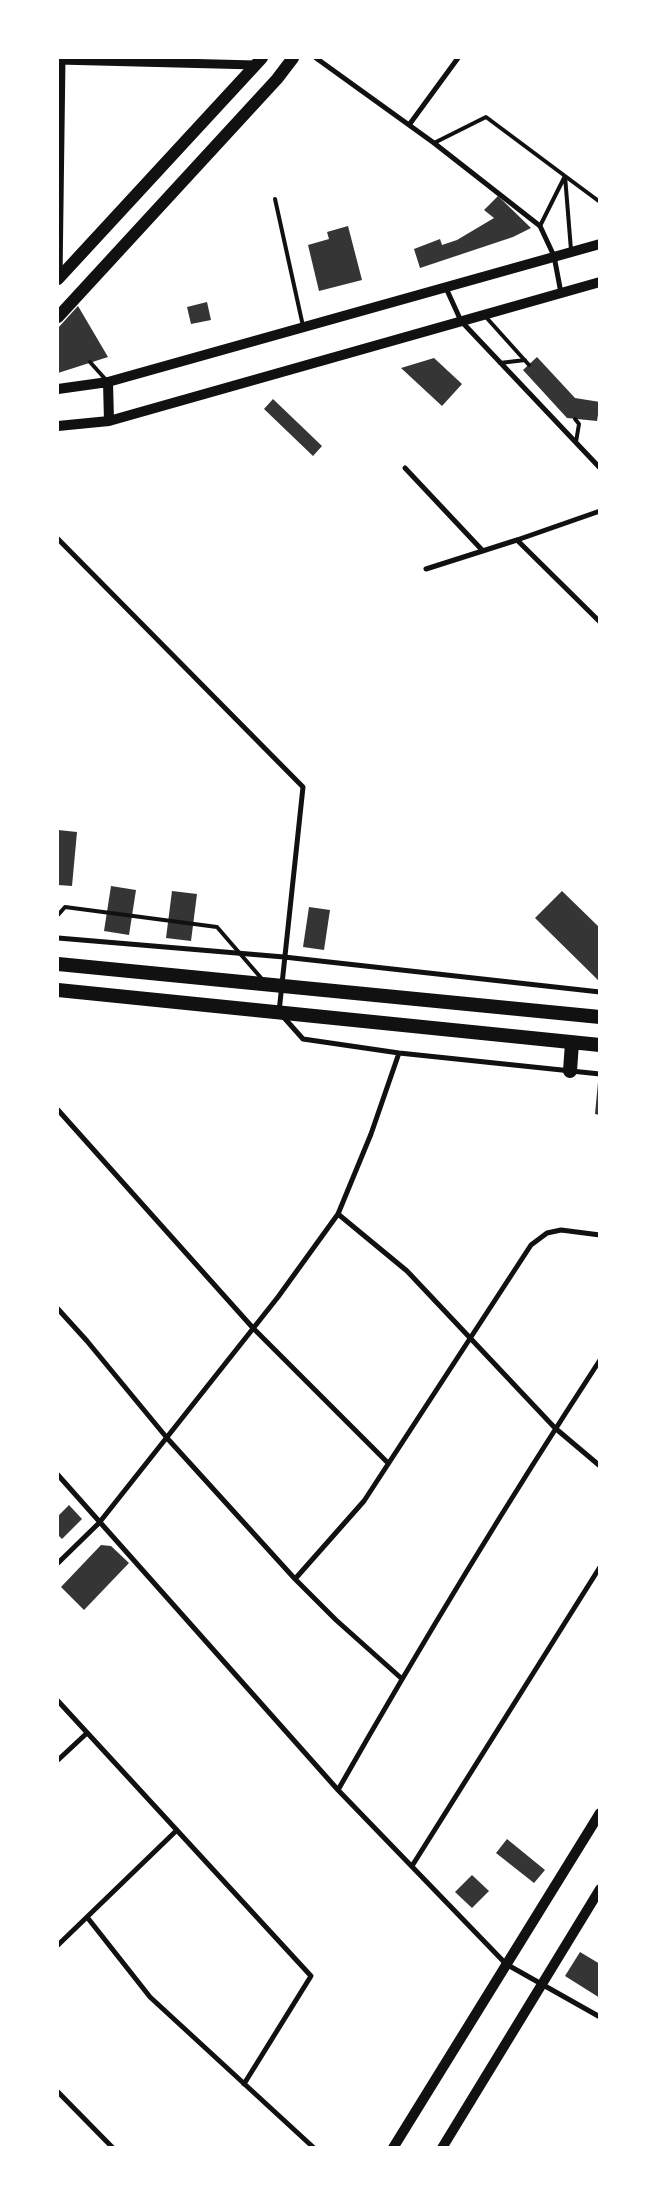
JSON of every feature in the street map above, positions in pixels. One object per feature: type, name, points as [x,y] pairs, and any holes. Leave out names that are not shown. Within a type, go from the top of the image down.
[{"type":"highway","points":[[58,964],[600,1017]]},
{"type":"highway","points":[[58,990],[600,1045]]},
{"type":"highway","points":[[570,1072],[572,1043]]},
{"type":"main road","points":[[58,317],[277,79],[293,58]]},
{"type":"main road","points":[[58,278],[259,61]]},
{"type":"main road","points":[[58,389],[108,382],[600,244]]},
{"type":"main road","points":[[58,426],[110,420],[600,282]]},
{"type":"main road","points":[[108,382],[110,420]]},
{"type":"main road","points":[[393,2148],[600,1813]]},
{"type":"main road","points":[[442,2148],[600,1889]]},
{"type":"street","points":[[316,58],[409,125],[540,226],[554,256],[561,293]]},
{"type":"street","points":[[409,125],[458,58]]},
{"type":"street","points":[[58,278],[60,59],[259,61]]},
{"type":"street","points":[[446,288],[461,321],[600,468]]},
{"type":"street","points":[[405,468],[484,551]]},
{"type":"street","points":[[426,569],[600,511]]},
{"type":"street","points":[[58,539],[303,787],[279,1012],[303,1040],[399,1053],[600,1074]]},
{"type":"street","points":[[517,540],[600,622]]},
{"type":"street","points":[[58,938],[284,957],[600,992]]},
{"type":"street","points":[[58,1563],[99,1523],[253,1328],[338,1214],[371,1134],[399,1053]]},
{"type":"street","points":[[58,1110],[253,1328],[388,1463]]},
{"type":"street","points":[[338,1214],[407,1271],[556,1428],[600,1466]]},
{"type":"street","points":[[295,1578],[364,1500],[531,1245],[546,1233],[561,1230],[600,1235]]},
{"type":"street","points":[[58,1309],[167,1438],[295,1578],[336,1620],[401,1678]]},
{"type":"street","points":[[338,1790],[401,1678],[600,1360]]},
{"type":"street","points":[[58,1475],[338,1790],[506,1964],[600,2017]]},
{"type":"street","points":[[412,1866],[600,1567]]},
{"type":"street","points":[[58,1700],[311,1976],[244,2084]]},
{"type":"street","points":[[58,1760],[87,1733]]},
{"type":"street","points":[[58,1945],[177,1830]]},
{"type":"street","points":[[87,1917],[150,1997],[314,2148]]},
{"type":"street","points":[[58,2092],[113,2148]]},
{"type":"lane","points":[[434,144],[486,117],[600,202]]},
{"type":"lane","points":[[540,226],[565,176]]},
{"type":"lane","points":[[565,176],[572,251]]},
{"type":"lane","points":[[275,199],[303,328]]},
{"type":"lane","points":[[484,315],[529,365]]},
{"type":"lane","points":[[500,363],[525,360]]},
{"type":"lane","points":[[90,362],[108,382]]},
{"type":"lane","points":[[575,419],[579,424],[576,442]]},
{"type":"lane","points":[[58,915],[65,907],[217,927],[267,985]]},
{"type":"building","points":[[498,196],[531,228],[513,237],[420,268],[414,249],[440,239],[442,245],[457,240],[494,218],[484,210]]},
{"type":"building","points":[[348,226],[362,280],[319,291],[308,245],[329,239],[327,232]]},
{"type":"building","points":[[207,302],[211,320],[191,324],[187,307]]},
{"type":"building","points":[[78,306],[108,357],[58,373],[58,328]]},
{"type":"building","points":[[537,357],[575,398],[600,402],[597,421],[567,418],[523,370]]},
{"type":"building","points":[[434,358],[462,384],[442,406],[401,368]]},
{"type":"building","points":[[273,399],[322,446],[313,456],[264,409]]},
{"type":"building","points":[[58,830],[77,832],[72,886],[58,885]]},
{"type":"building","points":[[111,886],[136,890],[129,935],[104,931]]},
{"type":"building","points":[[172,891],[197,894],[191,941],[166,938]]},
{"type":"building","points":[[562,891],[600,928],[600,982],[535,918]]},
{"type":"building","points":[[309,907],[330,910],[324,950],[303,947]]},
{"type":"building","points":[[598,1082],[600,1082],[600,1115],[595,1114]]},
{"type":"building","points":[[69,1505],[82,1519],[62,1539],[58,1535],[58,1516]]},
{"type":"building","points":[[101,1545],[111,1546],[129,1563],[84,1610],[61,1587]]},
{"type":"building","points":[[507,1839],[545,1870],[534,1883],[496,1853]]},
{"type":"building","points":[[472,1875],[489,1891],[472,1908],[455,1892]]},
{"type":"building","points":[[580,1952],[600,1964],[600,1998],[565,1976]]}]
